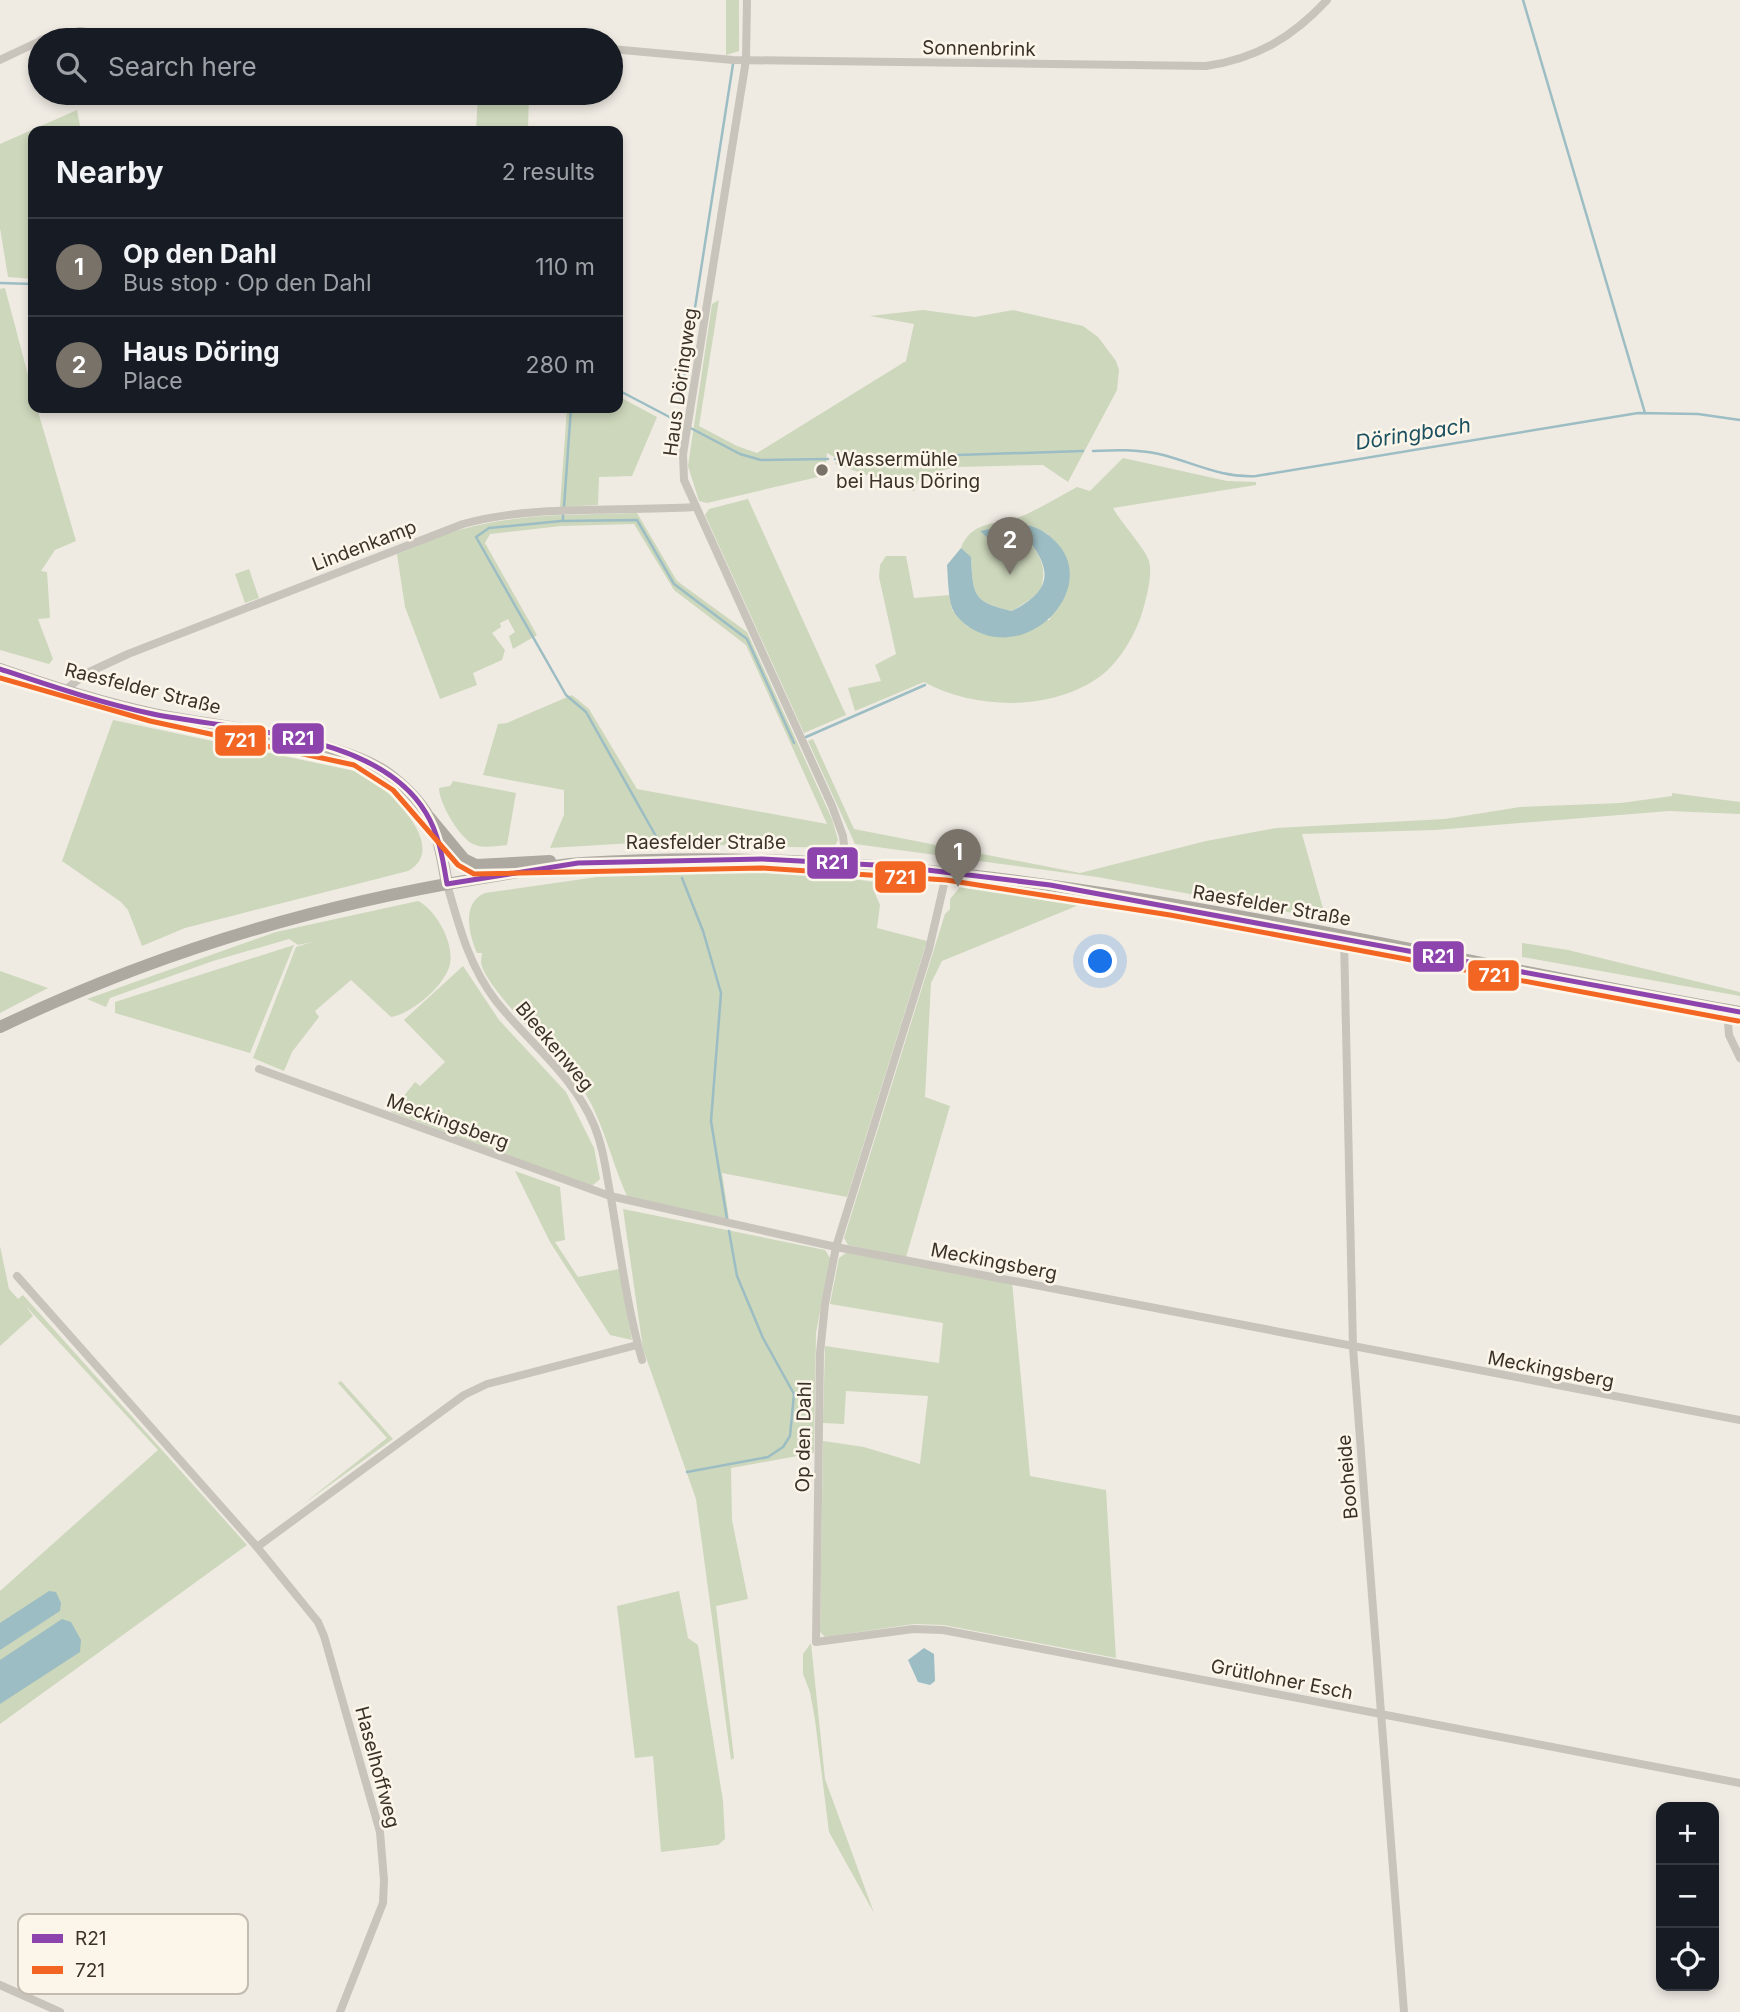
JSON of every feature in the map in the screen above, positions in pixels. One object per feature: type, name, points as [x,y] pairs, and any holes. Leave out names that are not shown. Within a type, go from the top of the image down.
[{"type":"main road","name":"Raesfelder Straße","points":[[0,669],[152,713],[349,754],[388,774],[430,818],[442,847],[447,884],[578,863],[762,859],[947,871],[1050,885],[1734,1011]]},
{"type":"main road","points":[[430,818],[464,859],[475,864],[531,861],[578,863]]},
{"type":"main road","points":[[0,1027],[59,998],[216,940],[316,912],[447,884]]},
{"type":"street","name":"Haus Döringweg","points":[[747,0],[746,60],[683,467],[694,507],[832,806],[843,836],[846,863]]},
{"type":"street","name":"Sonnenbrink","points":[[623,50],[746,60],[1206,66],[1252,56],[1285,39],[1327,0]]},
{"type":"street","points":[[0,60],[28,47]]},
{"type":"street","name":"Lindenkamp","points":[[65,690],[87,673],[128,654],[463,524],[486,518],[555,512],[694,507]]},
{"type":"street","name":"Op den Dahl","points":[[816,1642],[821,1330],[836,1247],[929,949],[947,871]]},
{"type":"street","name":"Bleekenweg","points":[[447,884],[459,931],[479,976],[503,1009],[560,1071],[587,1111],[601,1145],[637,1345],[642,1360]]},
{"type":"street","name":"Booheide","points":[[1344,938],[1353,1348],[1404,2012]]},
{"type":"street","points":[[1734,1011],[1729,1035],[1740,1058]]},
{"type":"street","name":"Meckingsberg","points":[[259,1069],[610,1196],[836,1247],[1740,1420]]},
{"type":"street","name":"Haselhoffweg","points":[[17,1276],[257,1547],[318,1622],[380,1832],[383,1903],[340,2012]]},
{"type":"street","points":[[257,1547],[464,1395],[486,1384],[637,1345]]},
{"type":"street","name":"Grütlohner Esch","points":[[816,1642],[913,1629],[943,1630],[1740,1783]]},
{"type":"street","points":[[0,1985],[18,1993]]},
{"type":"street","points":[[20,1994],[60,2012]]},
{"type":"green space","points":[[726,0],[739,0],[739,51],[726,55]]},
{"type":"green space","points":[[477,105],[529,105],[528,126],[476,126]]},
{"type":"green space","points":[[77,110],[80,126],[41,126]]},
{"type":"green space","points":[[28,132],[28,279],[8,277],[0,228],[0,144]]},
{"type":"green space","points":[[5,288],[28,375],[28,413],[38,413],[76,541],[55,550],[41,571],[47,572],[50,618],[38,619],[53,659],[49,664],[0,650],[0,289]]},
{"type":"green space","points":[[719,300],[699,426],[757,453],[906,361],[914,324],[870,316],[923,310],[975,317],[1013,310],[1083,326],[1098,337],[1116,361],[1119,370],[1117,390],[1068,482],[1043,465],[956,467],[919,479],[914,491],[835,464],[838,459],[827,453],[826,463],[817,464],[818,477],[707,503],[699,501],[688,466],[712,304]]},
{"type":"green space","points":[[623,399],[657,417],[632,476],[599,477],[598,505],[560,507],[567,413],[623,413]]},
{"type":"green space","points":[[1123,458],[1227,481],[1256,482],[1256,485],[1113,508],[1147,556],[1150,573],[1142,613],[1135,630],[1121,655],[1109,669],[1082,687],[1061,696],[1038,701],[990,702],[966,698],[924,682],[855,711],[848,688],[881,681],[875,665],[896,654],[879,577],[880,565],[886,556],[906,556],[914,598],[950,595],[952,610],[968,627],[1050,620],[1049,535],[1033,526],[1020,526],[991,540],[1002,536],[1030,542],[1041,561],[1043,578],[1040,593],[1012,611],[982,600],[975,589],[971,558],[961,548],[966,538],[980,527],[1027,514],[1077,487],[1090,491]]},
{"type":"green space","points":[[748,499],[846,715],[804,733],[705,515],[709,509]]},
{"type":"green space","points":[[637,513],[677,581],[747,632],[832,819],[838,840],[834,848],[633,843],[550,848],[564,815],[564,790],[483,775],[498,724],[507,723],[572,695],[589,709],[637,789],[827,824],[746,645],[674,590],[634,524],[561,526],[490,534],[485,543],[537,635],[513,649],[509,636],[515,632],[508,619],[500,623],[501,627],[492,633],[505,650],[502,660],[473,673],[477,685],[440,699],[405,607],[397,554],[454,531],[505,520]]},
{"type":"green space","points":[[249,569],[259,598],[245,603],[235,574]]},
{"type":"green space","points":[[113,720],[364,773],[387,792],[411,819],[419,834],[422,848],[419,861],[408,871],[185,928],[142,946],[128,910],[121,902],[62,861]]},
{"type":"green space","points":[[813,739],[854,829],[1080,873],[1206,841],[1276,828],[1445,819],[1520,807],[1621,803],[1672,796],[1672,793],[1740,802],[1740,814],[1669,811],[1435,830],[1302,834],[1326,919],[1097,877],[855,844],[808,741]]},
{"type":"green space","points":[[453,781],[516,793],[507,845],[477,846],[456,827],[446,810],[439,788],[450,786]]},
{"type":"green space","points":[[794,871],[875,882],[874,891],[880,905],[877,928],[927,941],[847,1197],[722,1173],[729,1219],[628,1198],[598,1119],[585,1093],[485,974],[481,962],[482,953],[477,953],[470,928],[472,904],[485,893],[597,877]]},
{"type":"green space","points":[[960,887],[1079,905],[942,961],[931,983],[925,1097],[950,1106],[906,1257],[848,1245],[844,1238],[945,914],[950,909],[950,899]]},
{"type":"green space","points":[[418,901],[438,921],[448,941],[450,961],[439,985],[416,1006],[391,1017],[351,980],[315,1011],[319,1017],[292,1052],[284,1071],[253,1058],[296,947],[312,942],[298,945],[289,939],[213,961],[110,998],[106,1007],[87,999],[276,932]]},
{"type":"green space","points":[[1522,943],[1568,950],[1740,992],[1740,996],[1522,957]]},
{"type":"green space","points":[[294,945],[250,1053],[115,1013],[115,1002]]},
{"type":"green space","points":[[1355,946],[1710,1013],[1713,1019],[1348,953]]},
{"type":"green space","points":[[463,966],[499,1020],[566,1092],[594,1148],[600,1179],[592,1186],[391,1112],[415,1082],[420,1086],[445,1062],[404,1020]]},
{"type":"green space","points":[[0,971],[48,988],[0,1013]]},
{"type":"green space","points":[[515,1171],[560,1187],[565,1240],[555,1242],[578,1277],[619,1269],[632,1340],[610,1335],[550,1242]]},
{"type":"green space","points":[[623,1209],[825,1250],[830,1258],[816,1333],[814,1453],[731,1468],[732,1520],[748,1599],[716,1606],[734,1758],[731,1760],[696,1499],[643,1349]]},
{"type":"green space","points":[[0,1246],[9,1289],[18,1299],[23,1295],[247,1545],[0,1724],[0,1591],[158,1450],[25,1305],[33,1316],[0,1346]]},
{"type":"green space","points":[[846,1253],[1012,1282],[1030,1476],[1106,1490],[1116,1658],[944,1625],[914,1624],[825,1637],[820,1632],[823,1441],[864,1447],[920,1464],[928,1396],[846,1391],[844,1424],[823,1423],[825,1346],[939,1363],[943,1323],[830,1304],[839,1258]]},
{"type":"green space","points":[[341,1381],[393,1439],[302,1505],[387,1438],[338,1383]]},
{"type":"green space","points":[[679,1591],[688,1638],[698,1645],[723,1801],[725,1839],[718,1845],[661,1852],[653,1756],[635,1758],[617,1606]]},
{"type":"green space","points":[[811,1643],[825,1779],[874,1913],[829,1832],[815,1720],[810,1692],[803,1674],[803,1654]]},
{"type":"water","points":[[1011,524],[1034,527],[1054,540],[1067,558],[1070,577],[1065,596],[1054,613],[1038,627],[1018,635],[997,637],[974,630],[956,614],[952,608],[947,565],[961,548],[971,557],[975,589],[982,600],[1012,611],[1024,604],[1040,590],[1044,582],[1043,564],[1038,554],[1030,542],[1002,536],[991,541],[980,531]]},
{"type":"water","points":[[49,1591],[56,1592],[61,1603],[60,1611],[0,1650],[0,1623]]},
{"type":"water","points":[[62,1619],[71,1622],[81,1640],[80,1652],[0,1704],[0,1660]]},
{"type":"water","points":[[924,1648],[934,1654],[935,1681],[930,1685],[918,1682],[908,1660]]},
{"type":"waterway","points":[[1523,0],[1645,413]]},
{"type":"waterway","points":[[680,404],[733,64]]},
{"type":"waterway","name":"Döringbach","points":[[0,283],[28,284]]},
{"type":"waterway","name":"Döringbach","points":[[623,393],[740,454],[761,460],[828,459]]},
{"type":"waterway","points":[[564,507],[571,413]]},
{"type":"waterway","name":"Döringbach","points":[[1093,451],[1151,452],[1230,475],[1256,476],[1638,413],[1698,414],[1740,420]]},
{"type":"waterway","name":"Döringbach","points":[[835,459],[1083,451]]},
{"type":"waterway","points":[[563,514],[563,521],[637,520],[674,584],[747,639],[794,743]]},
{"type":"waterway","points":[[561,521],[489,528],[476,537],[566,695],[586,712],[662,847]]},
{"type":"waterway","points":[[806,737],[925,685]]},
{"type":"waterway","points":[[682,878],[703,931],[721,993],[711,1121],[727,1219]]},
{"type":"waterway","points":[[687,1472],[768,1457],[783,1447],[790,1436],[794,1394],[763,1338],[737,1276],[729,1231]]},
{"type":"transit line","name":"R21","points":[[0,669],[134,710],[303,740],[340,751],[375,766],[404,786],[426,813],[437,838],[447,884],[578,863],[762,859],[894,866],[1050,885],[1740,1012]]},
{"type":"transit line","name":"721","points":[[0,678],[150,721],[354,765],[393,790],[458,865],[474,874],[762,868],[946,880],[1170,915],[1738,1021]]},
{"type":"place","name":"Wassermühle bei Haus Döring","points":[[822,470]]},
{"type":"place","name":"Haus Döring","points":[[1010,575]]},
{"type":"place","name":"Op den Dahl","points":[[958,887]]}]
